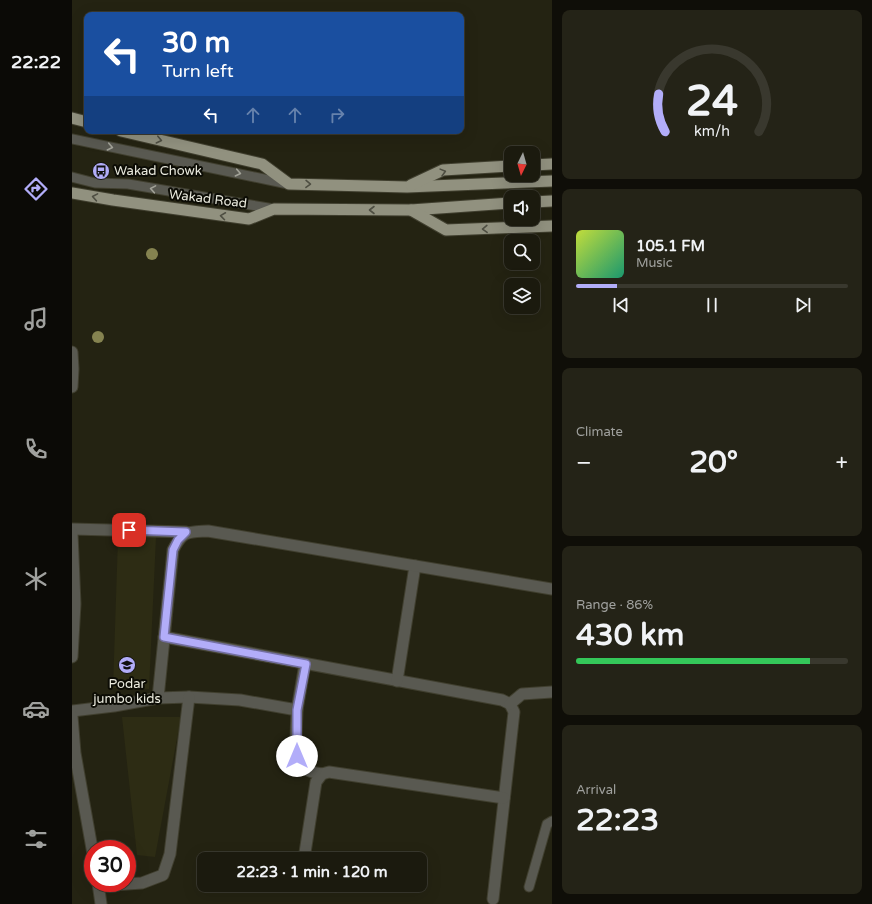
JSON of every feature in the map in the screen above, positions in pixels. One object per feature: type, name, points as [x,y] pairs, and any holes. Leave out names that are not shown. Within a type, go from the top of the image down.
[{"type":"main road","points":[[72,118],[84,121]]},
{"type":"main road","points":[[134,134],[262,164],[289,184],[407,187],[552,181]]},
{"type":"main road","points":[[540,165],[552,164]]},
{"type":"main road","points":[[407,187],[443,170],[504,166]]},
{"type":"main road","name":"Wakad Road","points":[[72,193],[249,219],[274,209],[411,210],[504,204]]},
{"type":"main road","points":[[540,202],[552,201]]},
{"type":"main road","points":[[411,210],[446,230],[552,226]]},
{"type":"street","points":[[72,352],[72,387]]},
{"type":"street","points":[[72,529],[186,532],[208,531],[552,589]]},
{"type":"street","points":[[158,698],[173,550],[178,540],[186,532]]},
{"type":"street","points":[[72,533],[75,604],[72,657]]},
{"type":"street","points":[[397,680],[415,566]]},
{"type":"street","points":[[164,637],[502,700],[510,704],[514,712],[493,899]]},
{"type":"street","points":[[306,664],[297,710],[297,756],[302,766],[311,772],[322,774],[329,772],[504,798]]},
{"type":"street","points":[[510,704],[522,694],[552,692]]},
{"type":"street","points":[[72,711],[114,706],[158,698],[188,697],[240,700],[297,710]]},
{"type":"street","points":[[136,883],[142,883],[163,875],[170,854],[188,697]]},
{"type":"street","points":[[72,716],[75,753],[91,840]]},
{"type":"street","points":[[305,852],[316,782],[322,774]]},
{"type":"street","points":[[100,892],[102,904]]},
{"type":"lane","points":[[72,139],[289,184]]},
{"type":"lane","points":[[72,177],[95,183],[128,184],[274,209]]},
{"type":"lane","points":[[530,887],[547,824],[552,821]]},
{"type":"shaded area","points":[[156,537],[149,689],[113,688],[118,538]]},
{"type":"shaded area","points":[[122,717],[181,717],[155,857],[137,855]]},
{"type":"place","name":"Wakad Chowk","points":[[101,171]]},
{"type":"place","name":"Podar jumbo kids","points":[[127,665]]},
{"type":"route","points":[[129,530],[186,532],[178,540],[173,550],[164,637],[306,664],[297,710],[297,756]]}]
